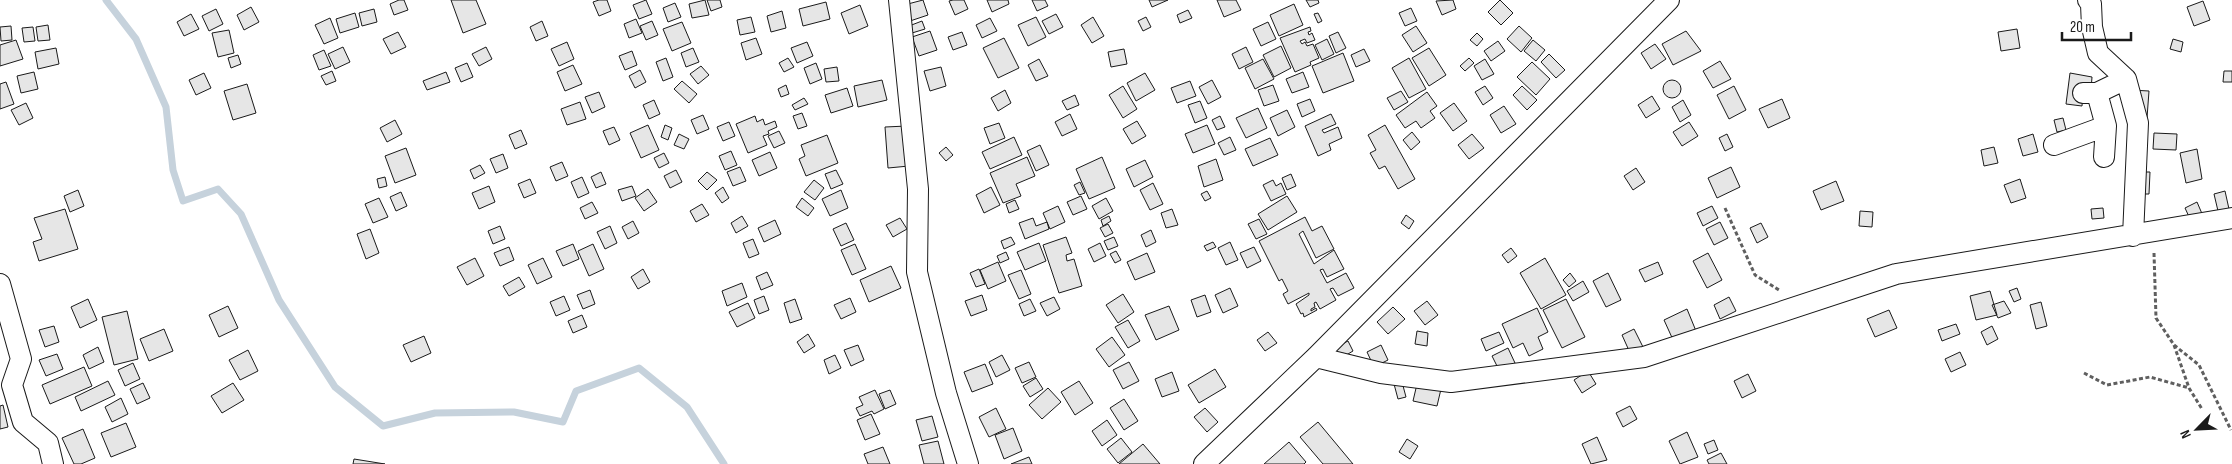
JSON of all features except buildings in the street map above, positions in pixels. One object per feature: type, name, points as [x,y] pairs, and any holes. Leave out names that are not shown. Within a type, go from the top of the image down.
[{"type":"street","points":[[899,0],[918,189],[917,272],[946,392],[968,464]]},
{"type":"street","points":[[1204,464],[1316,357],[1669,0]]},
{"type":"street","points":[[2088,0],[2091,4],[2092,27],[2098,53],[2126,80],[2138,124],[2133,236]]},
{"type":"street","points":[[2104,157],[2106,126],[2090,93],[2126,80]]},
{"type":"street","points":[[2054,145],[2106,126]]},
{"type":"street","points":[[1316,357],[1382,373],[1451,382],[1644,358],[1896,274],[2232,218]]},
{"type":"street","points":[[0,284],[21,359],[12,385],[24,422],[48,443],[53,464]]},
{"type":"path","points":[[1725,208],[1756,275],[1803,305]]},
{"type":"path","points":[[2153,232],[2156,318],[2174,345],[2189,388],[2202,409]]},
{"type":"path","points":[[2174,345],[2199,365],[2231,430]]},
{"type":"path","points":[[2084,373],[2107,385],[2150,377],[2189,388]]},
{"type":"waterway","points":[[106,0],[136,39],[166,107],[173,170],[183,201],[218,189],[241,214],[279,300],[335,387],[383,426],[435,413],[514,412],[563,422],[576,391],[639,368],[687,407],[724,464]]}]
